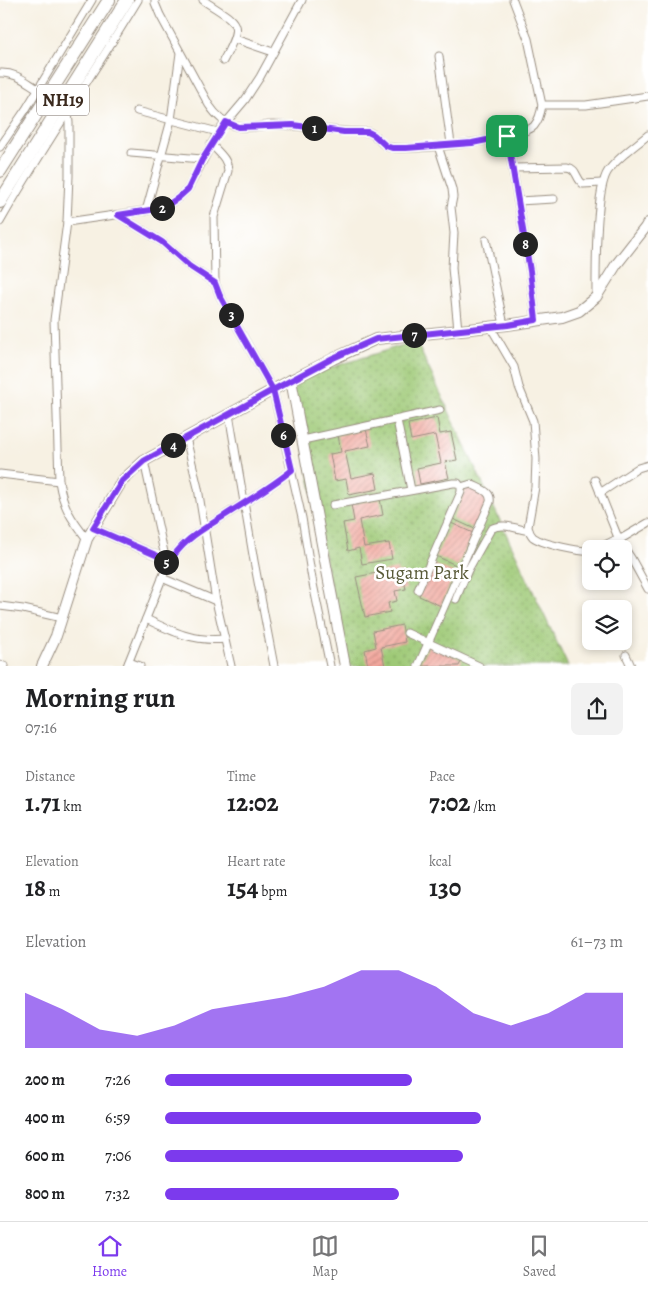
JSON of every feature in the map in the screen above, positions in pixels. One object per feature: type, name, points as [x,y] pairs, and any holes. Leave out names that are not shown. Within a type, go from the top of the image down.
[{"type":"highway","name":"NH19","points":[[0,171],[109,0]]},
{"type":"highway","name":"NH19","points":[[0,202],[127,0]]},
{"type":"street","points":[[0,147],[92,0]]},
{"type":"street","points":[[0,222],[138,0]]},
{"type":"street","points":[[156,0],[160,15],[212,110],[226,122],[238,127],[293,125],[344,132],[368,132],[386,146],[392,148],[472,143],[526,131],[534,126],[542,105],[528,39],[513,0]]},
{"type":"street","points":[[203,0],[234,23],[235,39],[223,62]]},
{"type":"street","points":[[67,222],[163,208],[188,189],[218,132],[260,77],[302,0]]},
{"type":"street","points":[[235,39],[274,52]]},
{"type":"street","points":[[146,211],[171,120],[180,53]]},
{"type":"street","points":[[439,56],[451,144]]},
{"type":"street","points":[[0,74],[16,75],[38,89]]},
{"type":"street","points":[[542,105],[586,106],[648,96]]},
{"type":"street","points":[[137,111],[218,132]]},
{"type":"street","points":[[68,112],[69,176],[67,222],[54,320],[59,481],[62,499],[68,513],[87,539]]},
{"type":"street","points":[[596,297],[598,220],[602,183],[613,164],[648,135]]},
{"type":"street","points":[[507,136],[530,271],[536,320]]},
{"type":"street","points":[[211,144],[228,166],[214,217],[215,283],[220,296],[273,390],[292,470],[329,665],[320,666]]},
{"type":"street","points":[[438,146],[453,197],[451,207],[454,233],[452,268],[458,330]]},
{"type":"street","points":[[131,153],[202,160]]},
{"type":"street","points":[[513,168],[567,167],[575,170],[578,178],[584,184],[602,183]]},
{"type":"street","points":[[518,201],[554,199]]},
{"type":"street","points":[[118,215],[162,242],[189,266],[215,283]]},
{"type":"street","points":[[42,666],[56,636],[87,539],[122,481],[144,461],[291,380],[333,358],[376,339],[562,317],[579,311],[596,297],[616,265],[647,227]]},
{"type":"street","points":[[486,240],[504,325]]},
{"type":"street","points":[[490,326],[514,367],[519,387],[533,421],[536,478],[528,526],[531,536],[557,546],[582,552]]},
{"type":"street","points":[[291,380],[345,666]]},
{"type":"street","points":[[303,440],[440,410]]},
{"type":"street","points":[[229,414],[274,666]]},
{"type":"street","points":[[397,420],[411,490]]},
{"type":"street","points":[[186,438],[198,488],[216,601],[230,666]]},
{"type":"street","points":[[144,461],[166,563]]},
{"type":"street","points":[[600,493],[638,468],[648,465]]},
{"type":"street","points":[[140,666],[128,664],[162,578],[166,563],[187,540],[292,470]]},
{"type":"street","points":[[0,474],[59,481]]},
{"type":"street","points":[[595,480],[619,540],[648,523]]},
{"type":"street","points":[[333,505],[458,483],[461,487],[461,492],[418,590]]},
{"type":"street","points":[[418,666],[490,502],[491,497],[489,493],[471,484],[461,487]]},
{"type":"street","points":[[456,599],[468,570],[491,529],[503,525],[529,531]]},
{"type":"street","points":[[93,528],[166,563]]},
{"type":"street","points":[[632,560],[648,589]]},
{"type":"street","points":[[162,578],[216,601]]},
{"type":"street","points":[[0,606],[62,618]]},
{"type":"street","points":[[146,620],[190,638],[203,640],[225,639]]},
{"type":"street","points":[[407,633],[479,666]]},
{"type":"street","points":[[626,655],[631,666]]},
{"type":"street","points":[[0,665],[4,666]]},
{"type":"green space","name":"Sugam Park","points":[[416,341],[568,666],[345,666],[291,380]]},
{"type":"building","points":[[437,418],[440,434],[451,432],[457,460],[445,462],[449,478],[420,484],[417,468],[441,463],[435,435],[411,440],[408,424]]},
{"type":"building","points":[[366,429],[370,446],[345,451],[351,478],[375,473],[378,489],[349,495],[346,479],[335,481],[330,454],[341,452],[338,435]]},
{"type":"building","points":[[467,486],[489,496],[475,529],[453,519]]},
{"type":"building","points":[[380,499],[383,515],[359,520],[364,547],[389,543],[392,559],[362,564],[359,548],[348,551],[343,523],[354,521],[351,504]]},
{"type":"building","points":[[451,523],[473,533],[458,566],[436,556]]},
{"type":"building","points":[[433,564],[455,573],[441,606],[419,596]]},
{"type":"building","points":[[397,569],[398,573],[402,572],[406,589],[395,591],[397,601],[388,603],[390,612],[365,617],[356,577]]},
{"type":"building","points":[[402,625],[405,642],[381,647],[385,666],[368,666],[365,650],[376,647],[373,631]]},
{"type":"building","points":[[429,644],[462,660],[459,666],[419,666]]},
{"type":"route","points":[[507,136],[472,143],[392,148],[386,146],[368,132],[344,132],[293,125],[238,127],[226,122],[202,160],[188,189],[178,198],[163,208],[118,215],[162,242],[189,266],[215,283],[220,296],[273,390],[144,461],[130,471],[93,528],[165,559],[167,566],[174,554],[187,540],[292,470],[273,390],[333,358],[376,339],[508,325],[536,320],[530,271],[507,136]]}]
